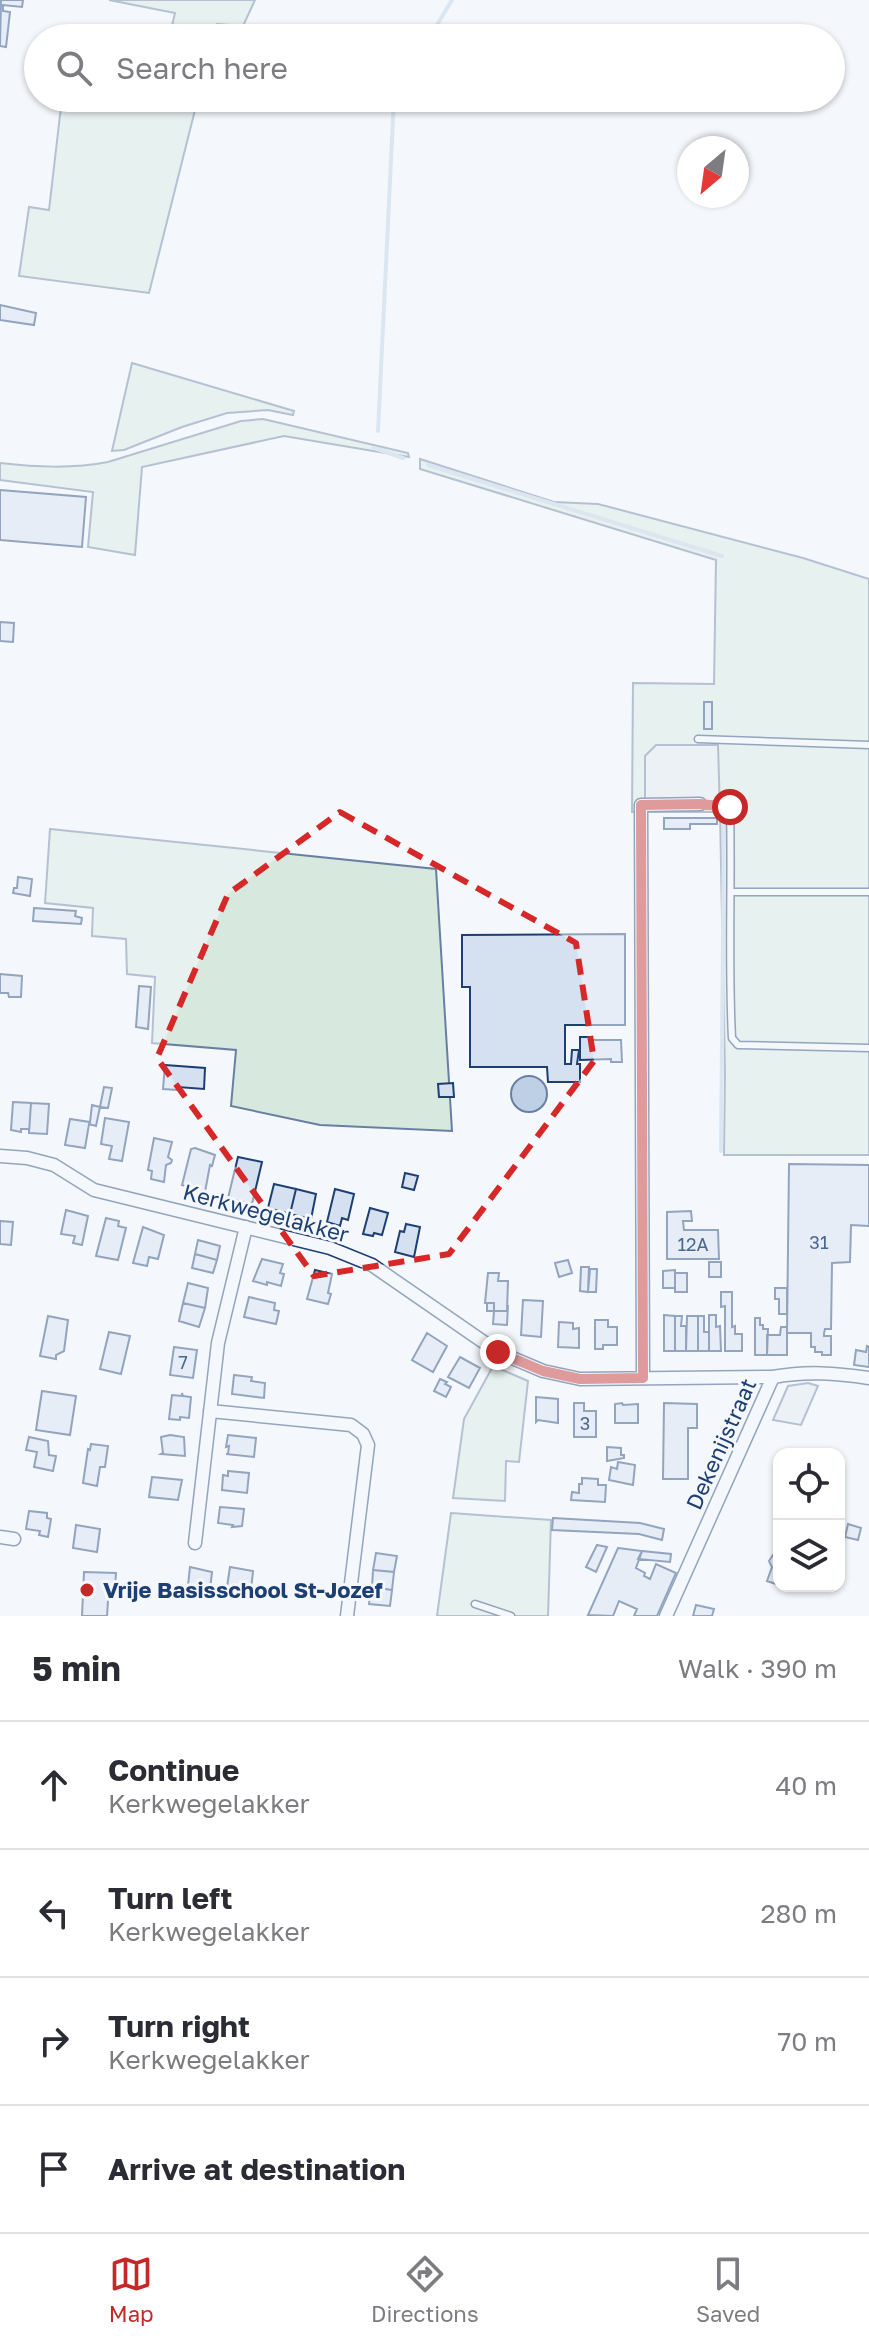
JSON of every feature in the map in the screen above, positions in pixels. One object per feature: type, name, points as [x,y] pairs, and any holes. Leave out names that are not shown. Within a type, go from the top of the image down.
[{"type":"street","points":[[643,1378],[641,805],[700,804]]},
{"type":"street","name":"Kerkwegelakker","points":[[0,1156],[27,1158],[54,1165],[94,1190],[330,1248],[372,1265],[498,1352],[543,1371],[580,1379],[773,1377]]},
{"type":"street","points":[[195,1543],[218,1343],[246,1227]]},
{"type":"street","name":"Dekenijstraat","points":[[666,1616],[773,1377],[798,1372],[839,1373],[869,1378]]},
{"type":"street","points":[[210,1411],[351,1425],[363,1434],[368,1445],[347,1616]]},
{"type":"street","points":[[0,1537],[14,1539]]},
{"type":"lane","points":[[698,739],[869,745]]},
{"type":"lane","points":[[700,804],[730,807],[729,970],[732,1038],[738,1045],[869,1048]]},
{"type":"lane","points":[[731,892],[869,892]]},
{"type":"lane","points":[[475,1604],[511,1616]]},
{"type":"highlighted area","points":[[340,812],[576,943],[594,1061],[449,1254],[314,1276],[157,1058],[228,894]]},
{"type":"shaded area","points":[[109,0],[255,0],[244,24],[172,24],[175,13]]},
{"type":"shaded area","points":[[60,112],[194,112],[149,293],[19,276],[29,207],[49,210]]},
{"type":"shaded area","points":[[132,363],[294,411],[293,415],[268,410],[227,413],[124,450],[112,451]]},
{"type":"shaded area","points":[[263,419],[408,453],[409,457],[284,436],[142,467],[135,555],[88,547],[93,492],[0,480],[0,463],[54,467],[108,462],[241,421]]},
{"type":"shaded area","points":[[420,459],[554,502],[598,504],[803,558],[869,579],[869,1155],[724,1155],[720,812],[632,812],[633,683],[714,684],[716,560],[420,469]]},
{"type":"shaded area","points":[[656,745],[718,745],[720,812],[645,811],[645,756]]},
{"type":"shaded area","points":[[50,829],[436,869],[452,1131],[320,1125],[231,1106],[236,1050],[152,1043],[155,977],[127,974],[126,939],[92,936],[93,908],[45,903]]},
{"type":"shaded area","points":[[493,1366],[528,1381],[519,1462],[506,1461],[505,1501],[453,1498],[464,1419]]},
{"type":"shaded area","points":[[808,1383],[818,1386],[801,1425],[773,1420],[788,1386]]},
{"type":"shaded area","points":[[451,1513],[551,1520],[548,1616],[437,1616]]},
{"type":"water","points":[[529,1076],[542,1081],[547,1094],[542,1107],[529,1112],[516,1107],[511,1094],[516,1081]]},
{"type":"building","points":[[1,0],[23,0],[22,7],[3,5],[3,11],[10,12],[6,47],[0,46]]},
{"type":"building","points":[[0,305],[36,313],[34,325],[0,320]]},
{"type":"building","points":[[0,490],[86,497],[82,547],[0,540]]},
{"type":"building","points":[[0,622],[14,623],[13,642],[0,641]]},
{"type":"building","points":[[704,702],[712,702],[712,729],[704,729]]},
{"type":"building","points":[[664,818],[717,818],[717,824],[690,824],[690,829],[664,829]]},
{"type":"building","points":[[18,877],[32,879],[30,896],[13,893]]},
{"type":"building","points":[[34,908],[76,911],[75,916],[82,918],[81,924],[33,921]]},
{"type":"building","points":[[625,934],[625,1025],[565,1025],[565,1064],[571,1064],[572,1050],[579,1050],[577,1064],[580,1064],[580,1082],[548,1082],[547,1067],[470,1067],[470,987],[462,987],[462,935]]},
{"type":"building","points":[[0,974],[22,976],[21,997],[0,993]]},
{"type":"building","points":[[139,986],[151,987],[148,1029],[136,1027]]},
{"type":"building","points":[[580,1037],[621,1040],[622,1062],[611,1062],[611,1059],[580,1060]]},
{"type":"building","points":[[165,1065],[205,1068],[204,1089],[163,1089]]},
{"type":"building","points":[[453,1083],[454,1097],[439,1097],[438,1084]]},
{"type":"building","points":[[104,1087],[112,1088],[108,1108],[100,1107]]},
{"type":"building","points":[[13,1102],[31,1103],[29,1133],[29,1129],[21,1129],[21,1132],[11,1130]]},
{"type":"building","points":[[31,1103],[49,1104],[47,1134],[29,1133]]},
{"type":"building","points":[[92,1105],[100,1107],[96,1126],[89,1124],[85,1148],[65,1145],[70,1119],[90,1122]]},
{"type":"building","points":[[105,1118],[129,1122],[122,1161],[109,1159],[112,1146],[101,1144]]},
{"type":"building","points":[[154,1138],[172,1142],[168,1157],[172,1160],[166,1165],[164,1182],[151,1179],[152,1171],[148,1170]]},
{"type":"building","points":[[191,1149],[215,1155],[205,1192],[182,1185]]},
{"type":"building","points":[[238,1157],[262,1162],[252,1204],[228,1198]]},
{"type":"building","points":[[789,1164],[869,1165],[869,1226],[851,1225],[850,1262],[832,1263],[831,1329],[825,1329],[824,1333],[824,1336],[831,1336],[831,1355],[815,1352],[815,1347],[811,1347],[811,1333],[787,1333]]},
{"type":"building","points":[[405,1173],[418,1176],[414,1190],[402,1187]]},
{"type":"building","points":[[274,1184],[296,1189],[290,1214],[268,1208]]},
{"type":"building","points":[[296,1189],[316,1194],[311,1219],[290,1214]]},
{"type":"building","points":[[335,1189],[354,1194],[348,1220],[342,1218],[340,1226],[327,1222]]},
{"type":"building","points":[[370,1208],[388,1213],[382,1235],[363,1234]]},
{"type":"building","points":[[66,1210],[88,1216],[82,1245],[73,1243],[75,1236],[61,1234]]},
{"type":"building","points":[[691,1211],[692,1221],[683,1221],[684,1230],[718,1230],[719,1259],[667,1259],[667,1212]]},
{"type":"building","points":[[106,1218],[119,1221],[118,1226],[126,1228],[118,1260],[96,1256]]},
{"type":"building","points":[[0,1221],[13,1222],[11,1245],[0,1244]]},
{"type":"building","points":[[406,1224],[420,1227],[414,1257],[395,1252],[400,1231],[404,1232]]},
{"type":"building","points":[[143,1227],[164,1235],[158,1259],[149,1257],[147,1266],[133,1263]]},
{"type":"building","points":[[198,1240],[220,1246],[217,1260],[195,1254]]},
{"type":"building","points":[[195,1254],[217,1260],[213,1273],[192,1268]]},
{"type":"building","points":[[262,1259],[283,1264],[281,1286],[253,1281]]},
{"type":"building","points":[[568,1260],[572,1273],[559,1277],[555,1263]]},
{"type":"building","points":[[709,1262],[721,1262],[721,1277],[709,1277]]},
{"type":"building","points":[[581,1267],[589,1267],[588,1292],[580,1291]]},
{"type":"building","points":[[590,1269],[597,1269],[596,1292],[588,1292]]},
{"type":"building","points":[[315,1270],[332,1274],[328,1304],[307,1299]]},
{"type":"building","points":[[675,1270],[675,1288],[663,1288],[663,1271]]},
{"type":"building","points":[[488,1273],[499,1273],[498,1281],[508,1281],[507,1311],[494,1311],[494,1303],[485,1303]]},
{"type":"building","points":[[675,1273],[687,1273],[687,1292],[675,1292]]},
{"type":"building","points":[[188,1283],[208,1288],[205,1308],[183,1303]]},
{"type":"building","points":[[775,1288],[787,1288],[787,1314],[779,1314]]},
{"type":"building","points":[[721,1292],[732,1292],[732,1327],[735,1326],[735,1334],[742,1334],[742,1351],[725,1351],[725,1306],[721,1307]]},
{"type":"building","points":[[249,1297],[275,1303],[274,1310],[279,1311],[276,1324],[244,1317]]},
{"type":"building","points":[[523,1300],[543,1301],[541,1337],[521,1335]]},
{"type":"building","points":[[183,1303],[205,1308],[199,1327],[179,1321]]},
{"type":"building","points":[[487,1303],[494,1303],[494,1311],[487,1311]]},
{"type":"building","points":[[508,1305],[507,1325],[493,1324],[494,1311],[507,1311]]},
{"type":"building","points":[[664,1315],[675,1316],[675,1351],[664,1351]]},
{"type":"building","points":[[709,1315],[716,1315],[716,1327],[720,1326],[721,1351],[709,1351]]},
{"type":"building","points":[[48,1316],[68,1320],[64,1351],[56,1355],[56,1359],[40,1356]]},
{"type":"building","points":[[675,1316],[682,1316],[681,1326],[686,1326],[686,1351],[675,1351]]},
{"type":"building","points":[[687,1316],[698,1316],[698,1351],[686,1351]]},
{"type":"building","points":[[698,1316],[704,1316],[704,1332],[709,1332],[709,1351],[698,1351]]},
{"type":"building","points":[[755,1318],[760,1318],[763,1329],[768,1329],[767,1355],[755,1355]]},
{"type":"building","points":[[595,1320],[608,1320],[608,1327],[617,1327],[617,1345],[603,1345],[603,1349],[595,1349]]},
{"type":"building","points":[[559,1322],[573,1323],[573,1329],[579,1328],[579,1348],[558,1347]]},
{"type":"building","points":[[781,1327],[787,1327],[787,1355],[767,1355],[767,1335],[780,1335]]},
{"type":"building","points":[[109,1332],[130,1336],[121,1374],[100,1369]]},
{"type":"building","points":[[427,1333],[447,1346],[433,1372],[412,1360]]},
{"type":"building","points":[[867,1346],[869,1367],[854,1365],[856,1350],[866,1352]]},
{"type":"building","points":[[174,1347],[197,1350],[193,1378],[170,1375]]},
{"type":"building","points":[[460,1357],[480,1368],[469,1388],[448,1377]]},
{"type":"building","points":[[234,1375],[252,1377],[251,1381],[265,1383],[264,1398],[232,1394]]},
{"type":"building","points":[[440,1379],[451,1387],[446,1397],[434,1391]]},
{"type":"building","points":[[42,1391],[76,1396],[70,1435],[36,1430]]},
{"type":"building","points":[[182,1393],[191,1397],[189,1418],[169,1419],[172,1395],[182,1396]]},
{"type":"building","points":[[536,1397],[558,1399],[558,1423],[536,1422]]},
{"type":"building","points":[[574,1403],[584,1403],[584,1411],[596,1411],[596,1437],[574,1437]]},
{"type":"building","points":[[664,1403],[697,1404],[697,1428],[688,1428],[688,1479],[663,1479]]},
{"type":"building","points":[[615,1404],[638,1404],[638,1423],[615,1423]]},
{"type":"building","points":[[228,1435],[256,1438],[254,1457],[226,1454]]},
{"type":"building","points":[[29,1437],[48,1441],[49,1455],[56,1456],[53,1471],[34,1467],[37,1452],[26,1450]]},
{"type":"building","points":[[161,1437],[184,1437],[185,1456],[161,1454]]},
{"type":"building","points":[[91,1444],[108,1446],[105,1467],[100,1467],[97,1486],[83,1483]]},
{"type":"building","points":[[607,1447],[621,1448],[624,1458],[607,1461]]},
{"type":"building","points":[[618,1462],[635,1465],[633,1485],[609,1480],[611,1467],[617,1469]]},
{"type":"building","points":[[228,1471],[249,1473],[247,1493],[222,1490],[223,1475],[228,1476]]},
{"type":"building","points":[[152,1477],[182,1480],[178,1500],[149,1497]]},
{"type":"building","points":[[582,1478],[598,1479],[598,1485],[606,1485],[605,1502],[571,1500],[572,1492],[579,1493]]},
{"type":"building","points":[[220,1507],[244,1509],[242,1526],[218,1523]]},
{"type":"building","points":[[29,1511],[47,1513],[47,1518],[51,1519],[48,1537],[39,1535],[40,1531],[26,1529]]},
{"type":"building","points":[[553,1518],[640,1523],[664,1529],[662,1540],[639,1534],[552,1530]]},
{"type":"building","points":[[848,1524],[861,1528],[858,1540],[845,1537]]},
{"type":"building","points":[[76,1525],[100,1529],[97,1552],[73,1548]]},
{"type":"building","points":[[597,1545],[607,1547],[596,1572],[586,1567]]},
{"type":"building","points":[[618,1548],[642,1551],[636,1568],[650,1579],[656,1564],[676,1573],[657,1616],[634,1616],[637,1609],[619,1601],[613,1616],[588,1615]]},
{"type":"building","points":[[642,1551],[671,1554],[670,1562],[638,1559]]},
{"type":"building","points":[[376,1553],[397,1556],[394,1572],[373,1570]]},
{"type":"building","points":[[773,1555],[773,1583],[767,1581],[772,1567],[769,1561]]},
{"type":"building","points":[[190,1567],[212,1572],[209,1598],[187,1595]]},
{"type":"building","points":[[230,1567],[253,1571],[251,1590],[227,1587]]},
{"type":"building","points":[[373,1570],[394,1572],[392,1590],[372,1587]]},
{"type":"building","points":[[84,1572],[116,1573],[115,1586],[109,1586],[107,1616],[82,1616]]},
{"type":"building","points":[[371,1587],[392,1590],[390,1606],[369,1604]]},
{"type":"building","points":[[696,1605],[714,1609],[712,1616],[693,1616]]},
{"type":"waterway","points":[[437,24],[452,0]]},
{"type":"waterway","points":[[378,431],[393,112]]},
{"type":"waterway","points":[[374,448],[403,458]]},
{"type":"waterway","points":[[428,465],[722,556]]},
{"type":"waterway","points":[[721,1151],[724,826]]},
{"type":"place","name":"Vrije Basisschool St-Jozef","points":[[87,1590]]},
{"type":"route","points":[[498,1352],[543,1371],[580,1379],[643,1378],[641,805],[730,807]]}]
